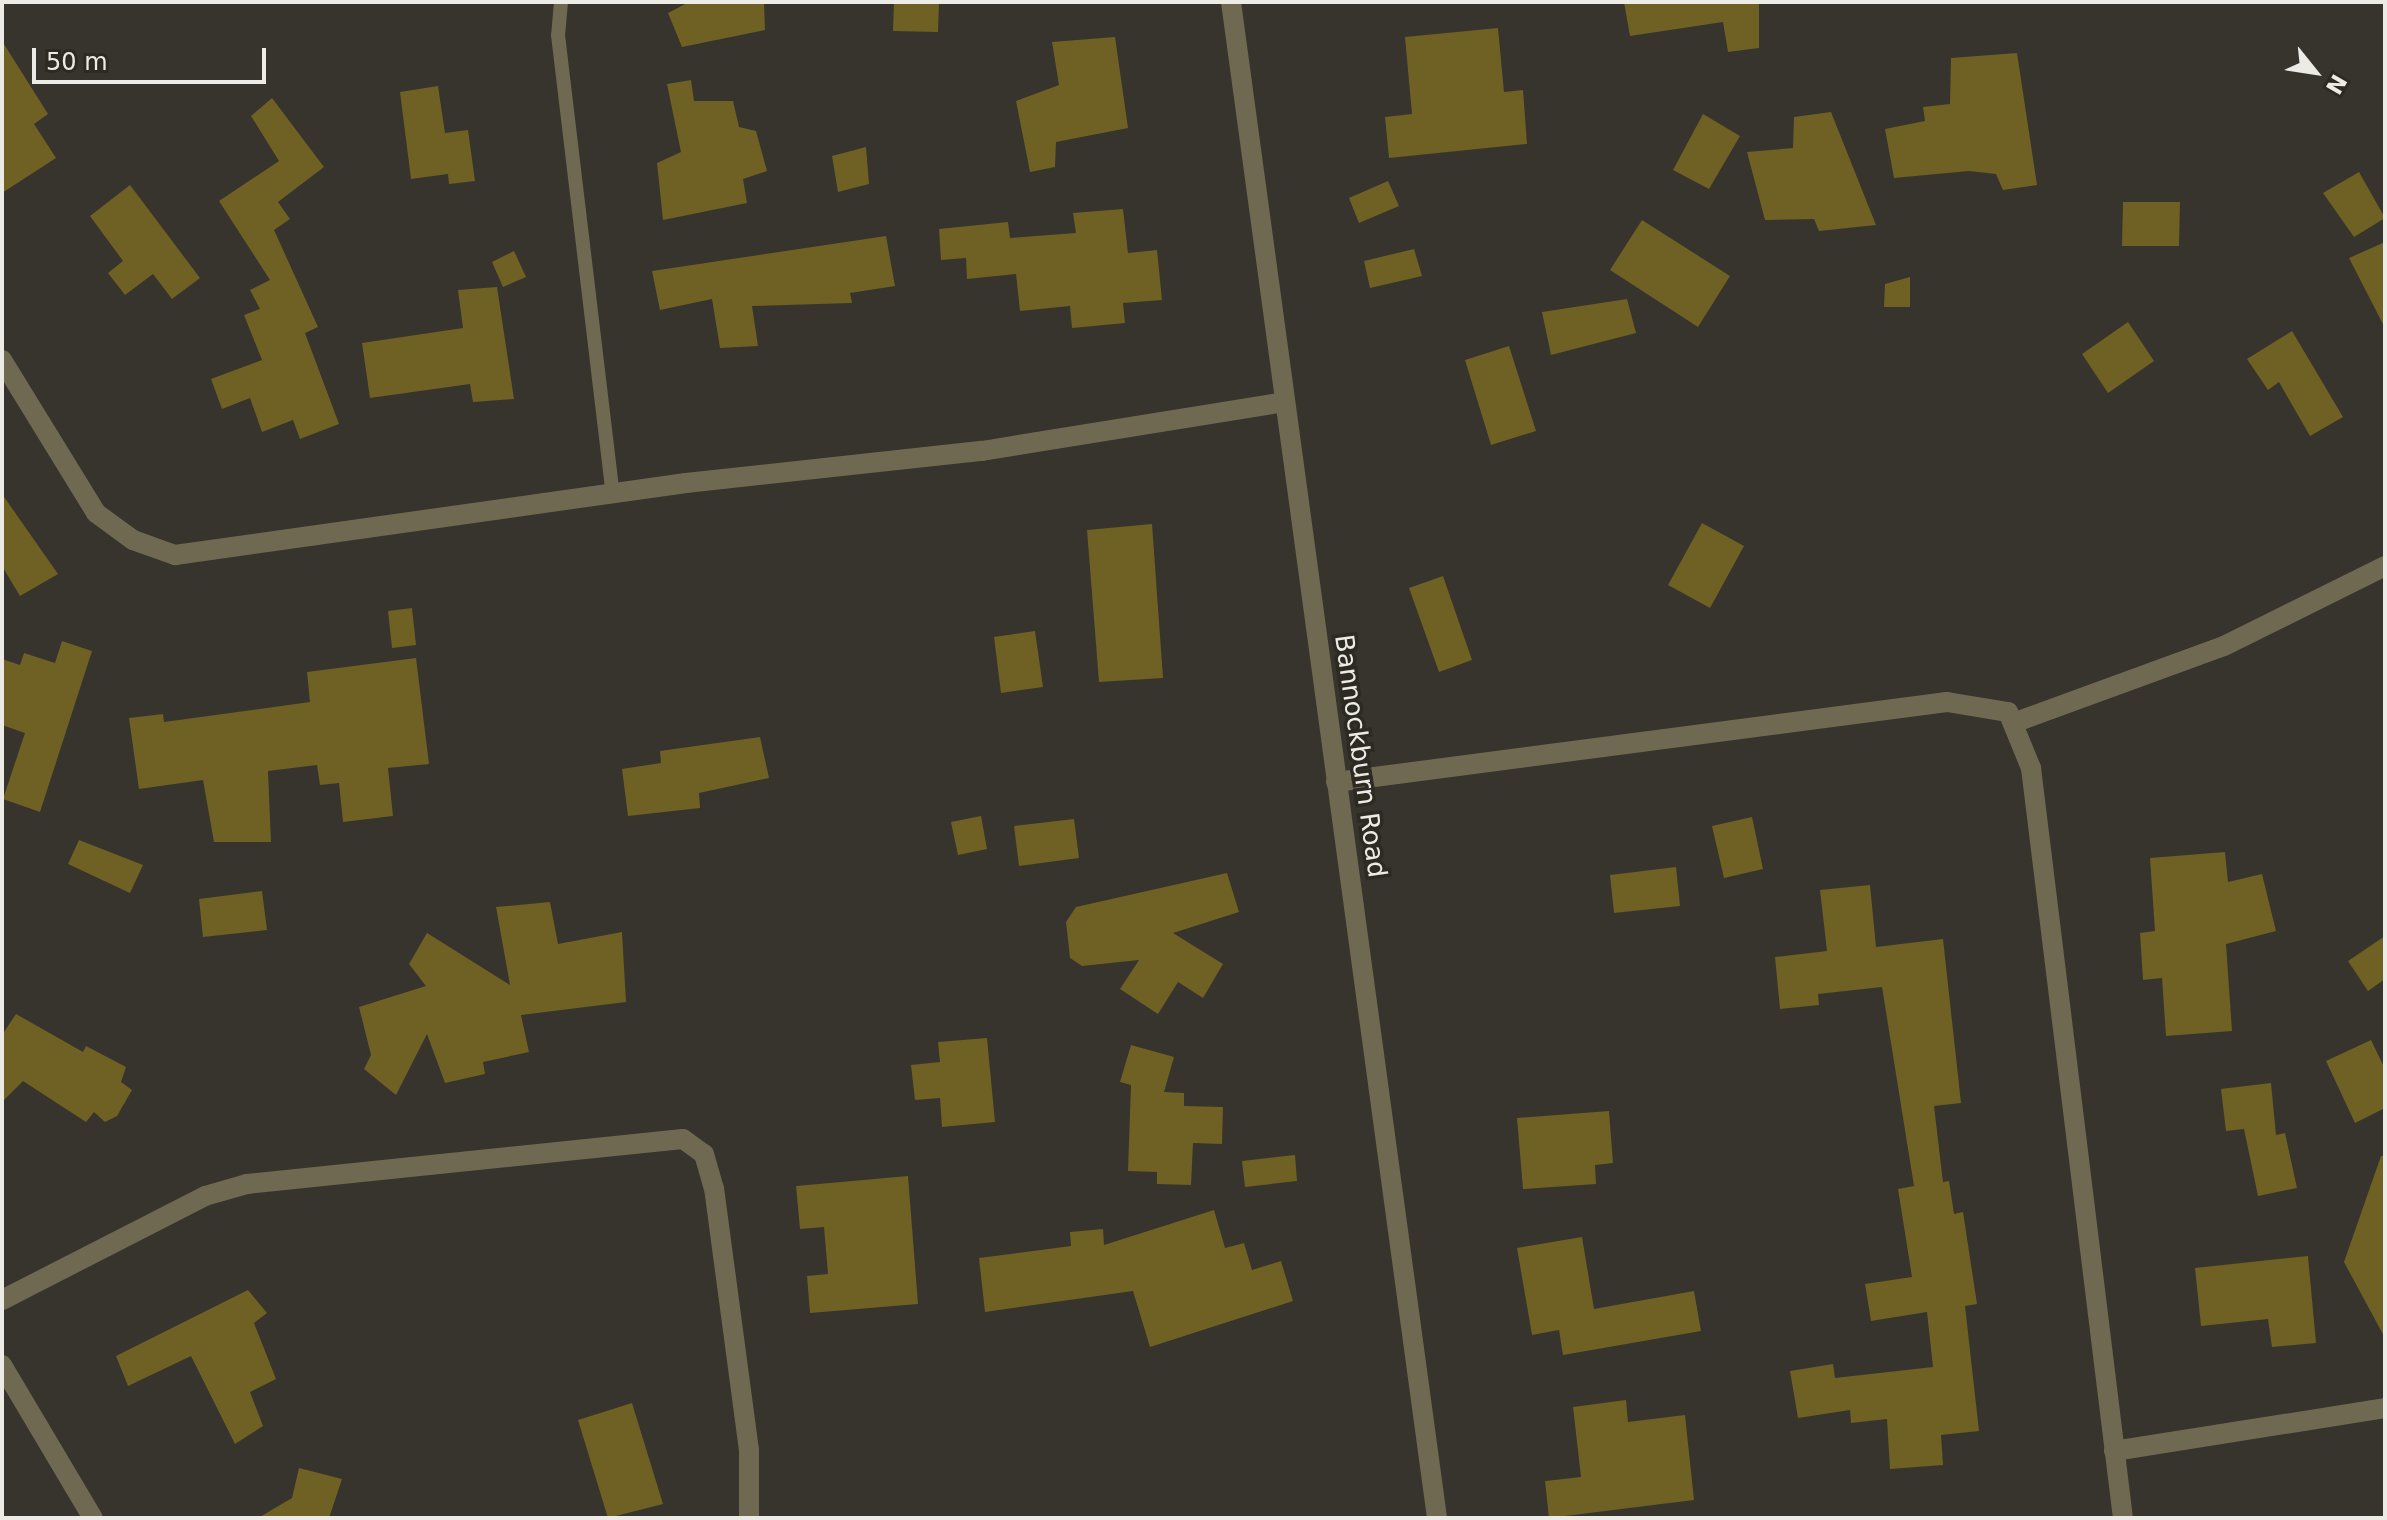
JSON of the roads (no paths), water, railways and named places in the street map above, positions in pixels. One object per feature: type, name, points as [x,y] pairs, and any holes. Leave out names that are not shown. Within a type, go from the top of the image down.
[{"type":"street","name":"Bannockburn Road","points":[[1231,2],[1437,1518]]},
{"type":"street","points":[[2,360],[96,513],[153,551],[175,555],[613,493],[982,451],[1284,402]]},
{"type":"street","points":[[2016,722],[2224,646],[2385,566]]},
{"type":"street","points":[[1336,782],[1947,702],[1991,705],[2016,722],[2040,833],[2051,971],[2123,1518]]},
{"type":"street","points":[[2,1300],[205,1196],[247,1184],[683,1139],[704,1154],[714,1188],[749,1449],[749,1518]]},
{"type":"street","points":[[2,1365],[93,1518]]},
{"type":"street","points":[[2114,1451],[2385,1408]]},
{"type":"lane","points":[[561,2],[558,35],[613,493]]}]
